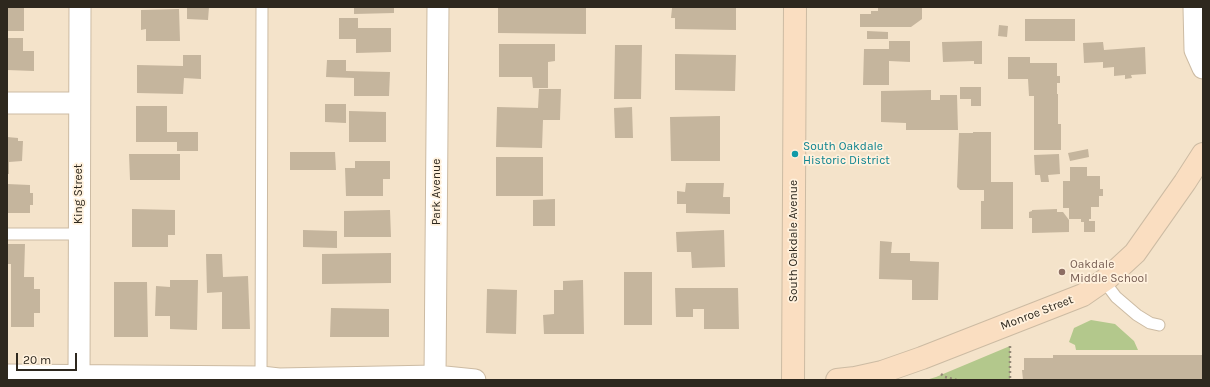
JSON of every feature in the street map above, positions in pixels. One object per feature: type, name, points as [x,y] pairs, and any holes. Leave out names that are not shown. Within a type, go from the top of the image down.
[{"type":"street","name":"King Street","points":[[79,378],[80,7]]},
{"type":"street","name":"Park Avenue","points":[[435,376],[438,7]]},
{"type":"street","name":"South Oakdale Avenue","points":[[793,380],[796,7]]},
{"type":"street","points":[[1194,7],[1195,50],[1203,68]]},
{"type":"street","points":[[7,103],[79,103]]},
{"type":"street","name":"Monroe Street","points":[[837,380],[882,372],[1083,295],[1104,281],[1135,253],[1203,154]]},
{"type":"street","points":[[7,375],[79,378],[435,376],[475,380]]},
{"type":"lane","points":[[262,7],[273,378]]},
{"type":"lane","points":[[7,234],[79,234]]},
{"type":"lane","points":[[1104,281],[1116,297],[1137,314],[1150,323],[1159,325]]},
{"type":"path","points":[[1010,324],[1010,380]]},
{"type":"green space","points":[[1091,320],[1115,324],[1134,341],[1138,350],[1076,350],[1075,345],[1069,342],[1074,328]]},
{"type":"green space","points":[[1010,346],[1010,380],[926,380],[936,377]]},
{"type":"building","points":[[7,7],[24,7],[24,31],[7,31]]},
{"type":"building","points":[[187,7],[209,7],[208,20],[187,19]]},
{"type":"building","points":[[354,7],[394,7],[394,13],[354,14]]},
{"type":"building","points":[[498,7],[586,8],[586,34],[498,33]]},
{"type":"building","points":[[736,7],[736,30],[675,29],[675,18],[671,18],[672,8]]},
{"type":"building","points":[[878,7],[922,7],[922,19],[911,27],[860,27],[860,14],[871,14],[871,11],[878,11]]},
{"type":"building","points":[[179,9],[180,41],[146,41],[146,29],[141,30],[141,10]]},
{"type":"building","points":[[339,18],[358,18],[358,28],[391,28],[391,52],[356,53],[356,39],[339,39]]},
{"type":"building","points":[[1025,19],[1075,19],[1075,41],[1025,41]]},
{"type":"building","points":[[999,25],[1008,26],[1007,37],[998,36]]},
{"type":"building","points":[[867,31],[888,32],[888,39],[867,39]]},
{"type":"building","points":[[7,38],[23,38],[23,51],[34,51],[34,71],[7,70]]},
{"type":"building","points":[[889,41],[910,41],[910,62],[889,61],[889,85],[863,85],[864,49],[889,49]]},
{"type":"building","points":[[982,41],[982,64],[974,64],[974,61],[943,62],[942,42]]},
{"type":"building","points":[[1103,42],[1104,50],[1145,47],[1146,74],[1131,75],[1132,78],[1125,79],[1125,75],[1114,76],[1114,67],[1103,68],[1103,62],[1084,63],[1083,43]]},
{"type":"building","points":[[499,44],[555,44],[555,61],[548,62],[548,88],[533,88],[532,77],[499,77]]},
{"type":"building","points":[[615,45],[642,45],[641,99],[614,99]]},
{"type":"building","points":[[675,54],[736,55],[735,91],[675,90]]},
{"type":"building","points":[[183,55],[201,55],[201,79],[184,78],[183,94],[137,93],[137,65],[183,66]]},
{"type":"building","points":[[1008,57],[1030,57],[1030,63],[1057,63],[1057,76],[1060,76],[1060,83],[1057,83],[1057,94],[1058,124],[1061,124],[1061,150],[1034,150],[1034,96],[1029,96],[1028,79],[1008,79]]},
{"type":"building","points":[[327,60],[346,60],[346,71],[390,72],[389,96],[354,96],[354,78],[326,77]]},
{"type":"building","points":[[960,87],[981,87],[981,106],[971,106],[971,99],[960,99]]},
{"type":"building","points":[[539,89],[561,89],[560,120],[543,120],[542,148],[496,147],[497,107],[538,108]]},
{"type":"building","points":[[931,90],[931,100],[940,100],[940,95],[957,95],[958,130],[906,130],[906,123],[881,122],[881,91]]},
{"type":"building","points":[[325,104],[346,104],[346,123],[325,122]]},
{"type":"building","points":[[136,106],[167,106],[167,132],[198,132],[198,151],[177,151],[177,142],[136,142]]},
{"type":"building","points":[[632,107],[633,138],[615,138],[614,108]]},
{"type":"building","points":[[349,111],[386,112],[386,142],[349,142]]},
{"type":"building","points":[[720,116],[720,161],[671,161],[670,117]]},
{"type":"building","points":[[991,132],[991,182],[1013,182],[1013,229],[981,229],[981,201],[984,201],[984,190],[960,190],[957,187],[959,133]]},
{"type":"building","points":[[7,137],[18,138],[18,141],[23,141],[22,161],[9,162],[9,174],[7,174]]},
{"type":"building","points":[[1088,149],[1089,157],[1070,161],[1068,153]]},
{"type":"building","points":[[290,152],[335,152],[336,170],[290,170]]},
{"type":"building","points":[[129,154],[180,154],[180,180],[130,180]]},
{"type":"building","points":[[1059,154],[1060,174],[1048,175],[1049,182],[1041,182],[1040,175],[1035,175],[1034,155]]},
{"type":"building","points":[[496,157],[543,157],[543,196],[496,196]]},
{"type":"building","points":[[355,161],[390,161],[390,179],[383,179],[383,196],[346,196],[345,168],[355,168]]},
{"type":"building","points":[[1070,167],[1087,167],[1087,176],[1100,176],[1100,189],[1103,189],[1103,196],[1099,196],[1099,207],[1091,207],[1091,219],[1089,219],[1089,221],[1095,221],[1095,232],[1084,232],[1084,222],[1081,222],[1081,219],[1069,219],[1069,208],[1063,208],[1063,181],[1070,181]]},
{"type":"building","points":[[686,183],[724,183],[723,197],[730,197],[730,214],[686,213],[686,204],[677,204],[677,191],[685,192]]},
{"type":"building","points":[[7,184],[30,185],[30,193],[33,193],[33,205],[30,205],[30,213],[7,213]]},
{"type":"building","points":[[555,199],[555,226],[533,226],[533,200]]},
{"type":"building","points":[[132,209],[175,210],[175,235],[168,235],[168,247],[132,247]]},
{"type":"building","points":[[1057,209],[1057,212],[1063,212],[1069,220],[1069,232],[1032,233],[1032,218],[1029,218],[1029,212],[1032,210]]},
{"type":"building","points":[[390,210],[391,237],[344,237],[344,211]]},
{"type":"building","points":[[303,230],[337,231],[337,248],[303,247]]},
{"type":"building","points":[[724,230],[725,267],[692,268],[691,252],[677,252],[676,232]]},
{"type":"building","points":[[880,241],[892,242],[891,253],[910,253],[910,261],[939,262],[938,300],[912,300],[912,280],[879,279]]},
{"type":"building","points":[[7,244],[25,244],[24,277],[34,277],[34,289],[40,289],[40,313],[34,313],[34,327],[11,327],[11,264],[7,264]]},
{"type":"building","points":[[391,253],[391,283],[322,284],[322,254]]},
{"type":"building","points":[[206,254],[222,254],[223,277],[248,276],[250,329],[222,329],[222,292],[207,293]]},
{"type":"building","points":[[624,272],[652,272],[652,325],[624,325]]},
{"type":"building","points":[[170,280],[198,280],[197,330],[170,329],[170,316],[155,316],[156,286],[170,287]]},
{"type":"building","points":[[583,280],[584,334],[544,334],[543,315],[554,314],[554,290],[563,290],[563,281]]},
{"type":"building","points":[[114,282],[147,282],[148,337],[114,337]]},
{"type":"building","points":[[675,288],[738,288],[739,329],[704,329],[704,309],[693,309],[693,317],[676,317]]},
{"type":"building","points":[[487,289],[517,290],[516,334],[486,333]]},
{"type":"building","points":[[331,308],[389,309],[389,337],[330,337]]},
{"type":"building","points":[[1053,355],[1203,355],[1203,380],[1023,380],[1022,370],[1024,370],[1024,358],[1053,358]]},
{"type":"place","name":"South Oakdale Historic District","points":[[795,154]]},
{"type":"place","name":"Oakdale Middle School","points":[[1062,272]]}]
